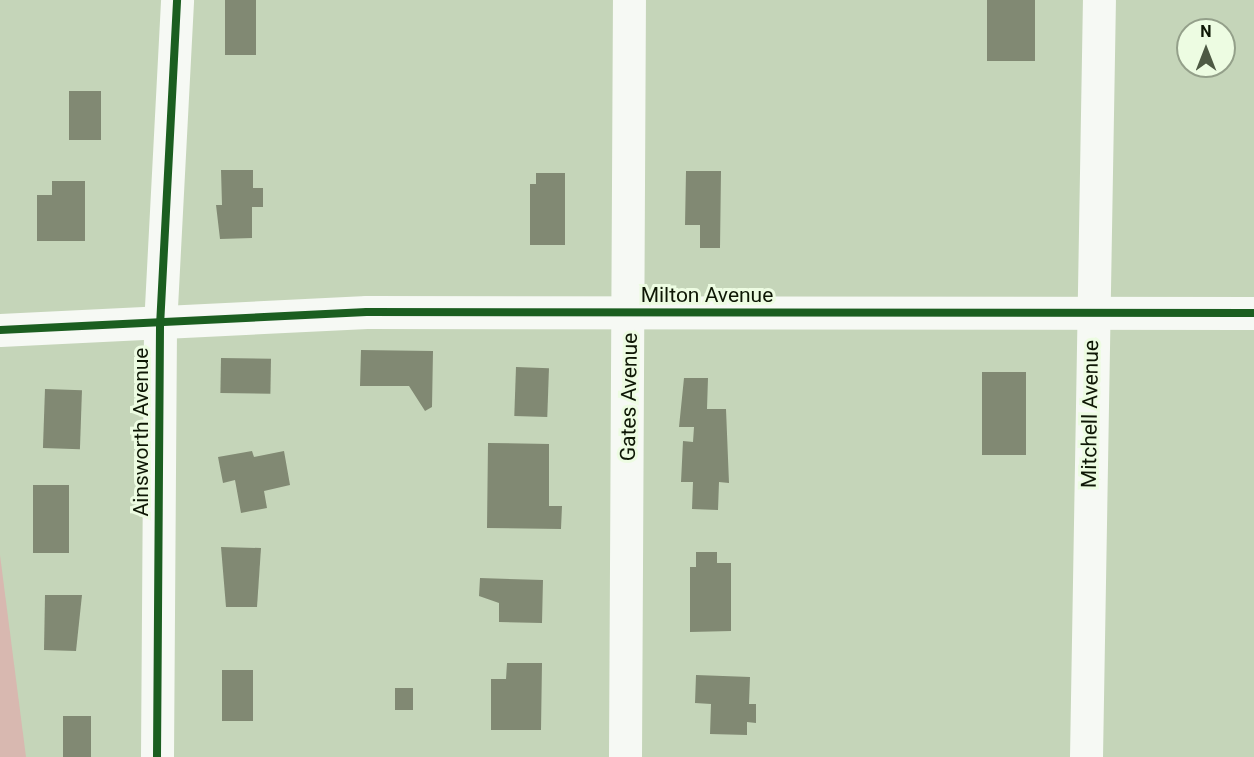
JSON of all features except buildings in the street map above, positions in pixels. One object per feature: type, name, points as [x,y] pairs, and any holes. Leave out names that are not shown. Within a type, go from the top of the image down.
[{"type":"street","name":"Ainsworth Avenue","points":[[157,757],[160,326],[177,0]]},
{"type":"street","name":"Gates Avenue","points":[[625,757],[630,313],[629,0]]},
{"type":"street","name":"Mitchell Avenue","points":[[1086,757],[1091,313],[1099,0]]},
{"type":"street","name":"Milton Avenue","points":[[0,330],[160,326],[367,312],[1254,314]]},
{"type":"shaded area","points":[[0,555],[26,757],[0,757]]},
{"type":"cycle path","points":[[157,757],[160,326],[177,0]]},
{"type":"cycle path","points":[[0,330],[367,312],[1254,313]]}]
